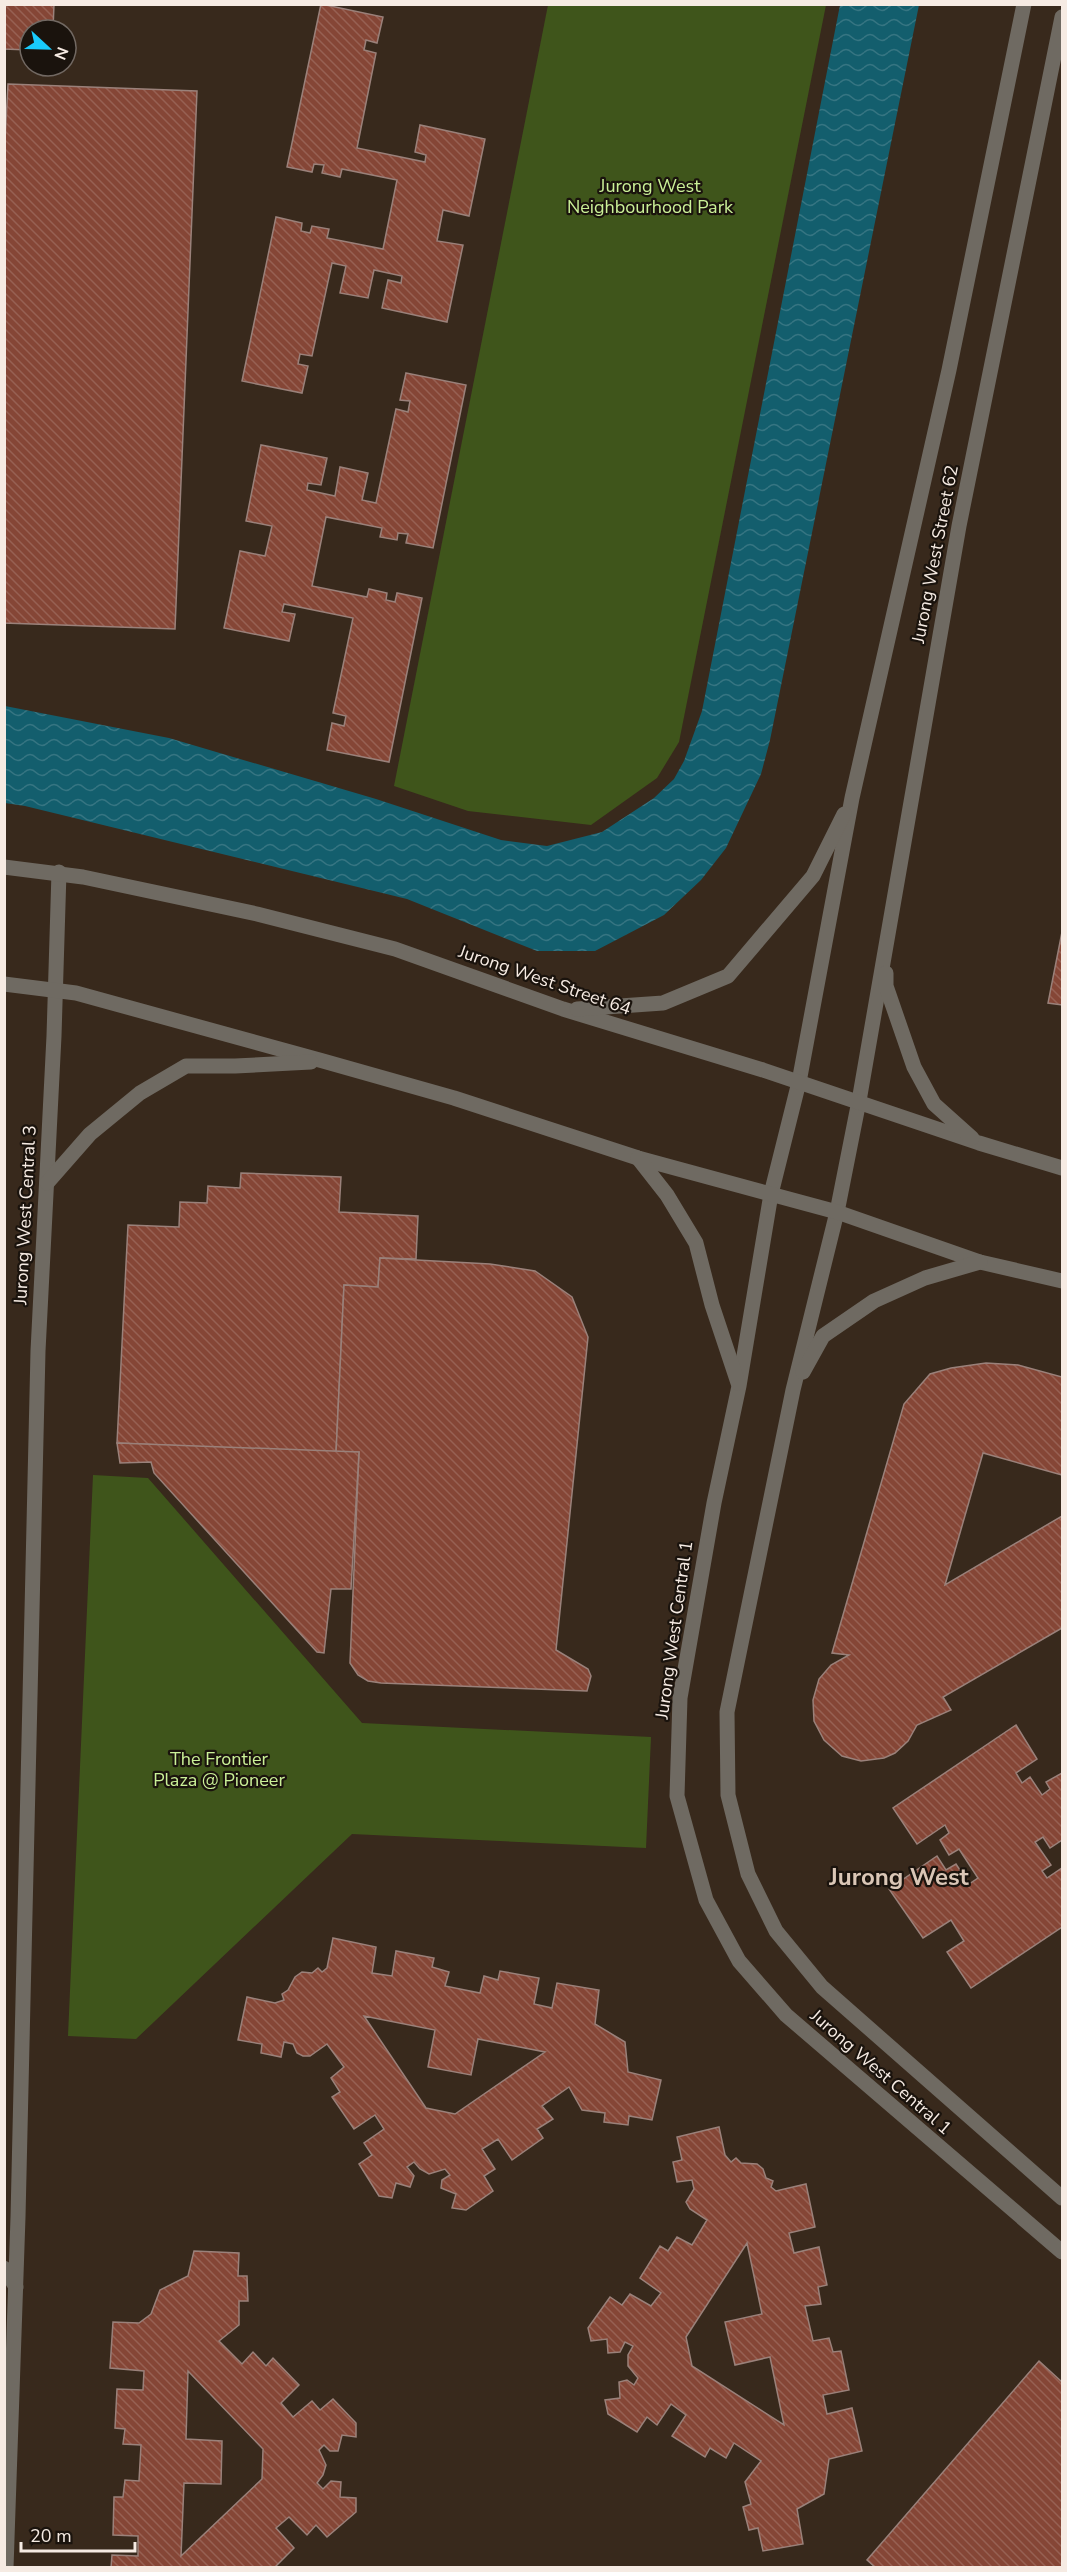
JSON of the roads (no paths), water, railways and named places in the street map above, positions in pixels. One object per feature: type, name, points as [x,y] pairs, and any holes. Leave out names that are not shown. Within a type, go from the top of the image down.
[{"type":"street","name":"Jurong West Street 62","points":[[799,1082],[852,798],[949,370],[1024,4]]},
{"type":"street","name":"Jurong West Street 62","points":[[859,1101],[959,526],[1062,17]]},
{"type":"street","points":[[563,1009],[615,1008],[663,1003],[728,976],[813,876],[852,798]]},
{"type":"street","name":"Jurong West Street 64","points":[[4,867],[59,872],[257,914],[395,949],[563,1009],[859,1101],[979,1143],[1062,1168]]},
{"type":"street","name":"Jurong West Central 3","points":[[6,2568],[16,2287],[37,1372],[56,990],[59,872]]},
{"type":"street","points":[[886,943],[886,987],[914,1067],[934,1104],[979,1143]]},
{"type":"street","points":[[4,984],[76,993],[323,1061],[454,1098],[638,1158],[837,1212],[980,1262],[1062,1281]]},
{"type":"street","points":[[47,1184],[90,1134],[140,1093],[186,1066],[323,1061]]},
{"type":"street","name":"Jurong West Central 1","points":[[799,1082],[771,1194],[739,1386],[714,1503],[680,1698],[677,1796],[706,1900],[739,1961],[786,2015],[1062,2252]]},
{"type":"street","name":"Jurong West Central 1","points":[[859,1101],[837,1212],[793,1390],[727,1712],[728,1795],[748,1874],[776,1931],[822,1987],[1062,2198]]},
{"type":"street","points":[[638,1158],[667,1195],[696,1243],[712,1305],[739,1386]]},
{"type":"street","points":[[793,1390],[823,1336],[857,1312],[874,1301],[925,1278],[980,1262]]},
{"type":"street","points":[[4,2268],[16,2287]]},
{"type":"water","points":[[840,5],[919,5],[770,740],[761,774],[726,848],[701,880],[664,915],[595,951],[537,951],[407,899],[5,803],[5,706],[169,738],[376,799],[501,840],[547,846],[602,832],[654,798],[674,779],[684,761],[702,711]]},
{"type":"district","name":"Jurong West","points":[[899,1877]]},
{"type":"park label","name":"Jurong West Neighbourhood Park","points":[[650,196]]},
{"type":"park label","name":"The Frontier Plaza @ Pioneer","points":[[219,1769]]}]
